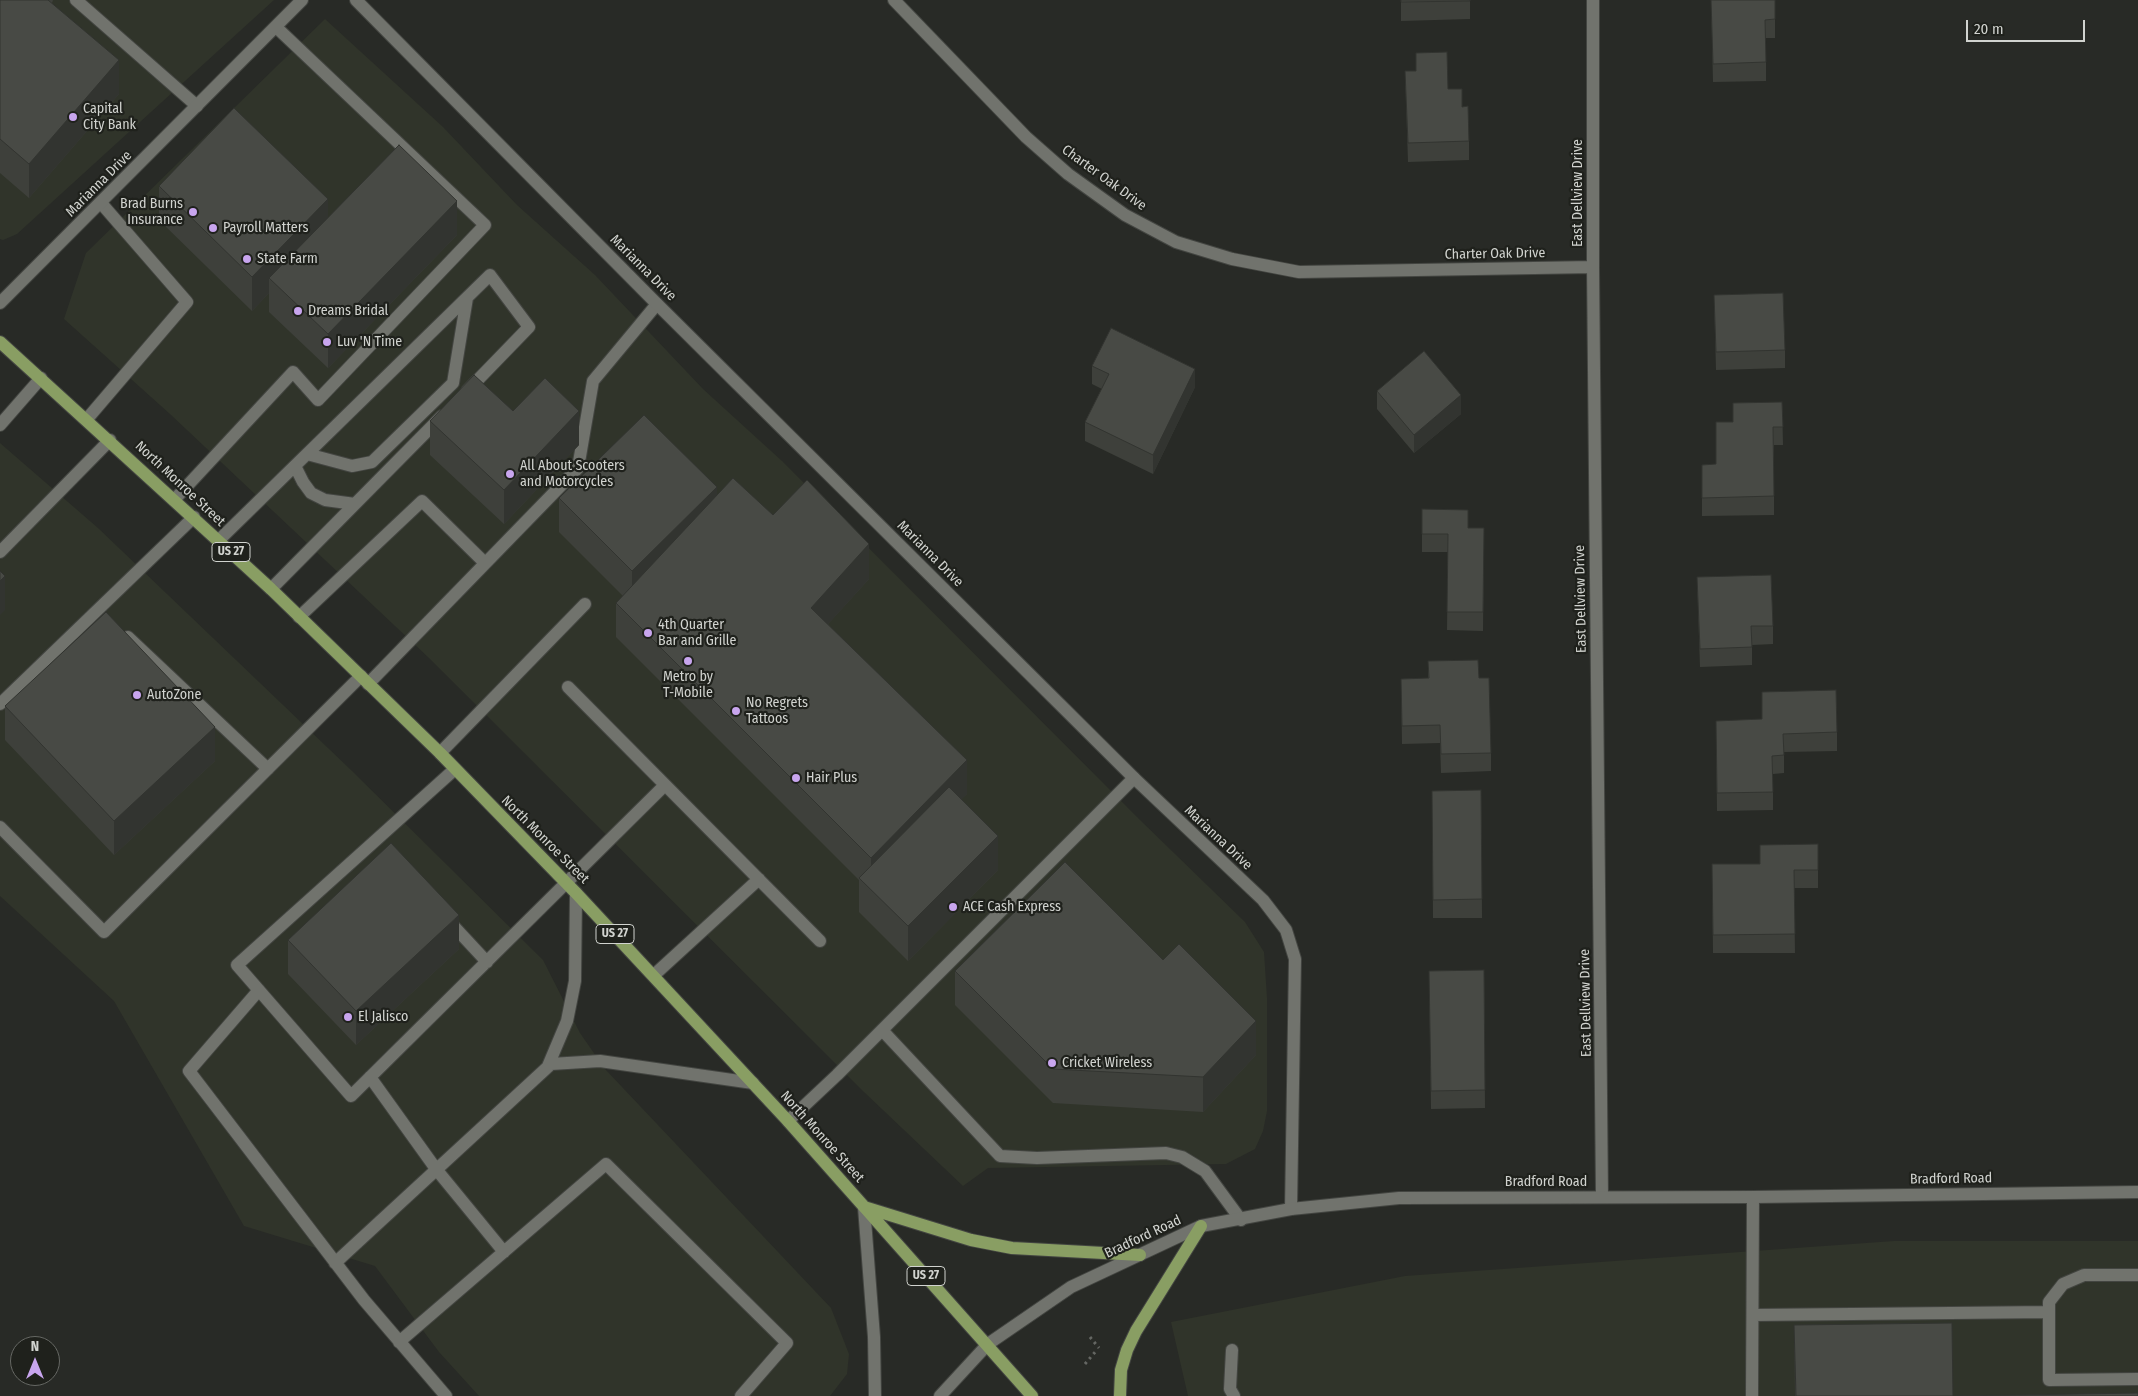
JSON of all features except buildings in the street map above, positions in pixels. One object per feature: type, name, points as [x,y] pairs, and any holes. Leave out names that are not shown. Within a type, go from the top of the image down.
[{"type":"main road","name":"North Monroe Street","points":[[0,342],[42,378],[271,588],[440,753],[654,975],[788,1121],[988,1344],[1032,1396]]},
{"type":"main road","points":[[864,1207],[970,1240],[1012,1248],[1140,1255]]},
{"type":"main road","points":[[1120,1396],[1121,1370],[1126,1350],[1201,1226]]},
{"type":"street","points":[[76,0],[198,106]]},
{"type":"street","name":"Marianna Drive","points":[[356,0],[657,304],[1134,778],[1262,900],[1286,930],[1295,959],[1291,1209]]},
{"type":"street","name":"Charter Oak Drive","points":[[894,0],[1026,137],[1068,174],[1125,214],[1176,242],[1232,259],[1299,272],[1593,267]]},
{"type":"street","name":"East Dellview Drive","points":[[1593,0],[1593,267],[1602,1197]]},
{"type":"street","name":"Marianna Drive","points":[[0,302],[198,106],[276,26],[296,2]]},
{"type":"street","points":[[174,500],[293,372],[318,400],[485,225],[276,26]]},
{"type":"street","points":[[87,419],[187,302],[102,203]]},
{"type":"street","points":[[219,540],[490,274],[529,327],[271,588]]},
{"type":"street","points":[[307,454],[352,466],[372,462],[454,383],[467,298]]},
{"type":"street","points":[[0,827],[104,932],[268,769],[365,680],[485,564],[578,468],[593,381],[657,304]]},
{"type":"street","points":[[0,425],[42,378]]},
{"type":"street","points":[[0,552],[110,440]]},
{"type":"street","points":[[295,466],[311,493],[325,500],[355,504]]},
{"type":"street","points":[[299,617],[422,502],[485,564]]},
{"type":"street","points":[[0,704],[103,613],[194,517]]},
{"type":"street","points":[[440,753],[585,604]]},
{"type":"street","points":[[120,630],[268,769]]},
{"type":"street","points":[[568,687],[820,941]]},
{"type":"street","points":[[455,769],[378,844],[238,964],[351,1096],[487,962],[572,888],[665,785]]},
{"type":"street","points":[[788,1121],[882,1030],[1134,778]]},
{"type":"street","points":[[654,975],[758,879]]},
{"type":"street","points":[[335,1263],[549,1065],[567,1021],[575,981],[572,888]]},
{"type":"street","points":[[441,912],[487,962]]},
{"type":"street","points":[[259,990],[189,1071],[335,1263],[446,1396]]},
{"type":"street","points":[[882,1030],[1000,1156],[1037,1158],[1166,1153],[1182,1157],[1205,1171],[1241,1220]]},
{"type":"street","points":[[549,1065],[600,1061],[753,1083]]},
{"type":"street","points":[[370,1077],[436,1169],[504,1252]]},
{"type":"street","points":[[399,1342],[606,1164],[787,1343],[741,1396]]},
{"type":"street","name":"Bradford Road","points":[[940,1396],[988,1344],[1070,1287],[1201,1226],[1241,1220],[1291,1209],[1399,1198],[1753,1197],[2138,1192]]},
{"type":"street","points":[[1752,1396],[1753,1197]]},
{"type":"street","points":[[864,1207],[874,1336],[875,1396]]},
{"type":"street","points":[[2138,1275],[2084,1274],[2063,1284],[2049,1302],[2049,1380],[2138,1380]]},
{"type":"street","points":[[1753,1315],[2049,1312]]},
{"type":"street","points":[[1232,1350],[1230,1389],[1234,1396]]},
{"type":"path","points":[[1085,1364],[1099,1348]]},
{"type":"shaded area","name":"Capital City Bank","points":[[0,0],[274,0],[17,234],[3,240],[0,239]]},
{"type":"shaded area","points":[[325,19],[443,127],[517,205],[595,275],[703,389],[782,461],[1139,819],[1245,922],[1264,952],[1267,998],[1267,1111],[1263,1131],[1255,1149],[1226,1164],[988,1168],[963,1186],[864,1092],[429,658],[170,414],[64,319],[86,253]]},
{"type":"shaded area","points":[[0,443],[98,528],[351,770],[543,960],[580,1033],[605,1069],[831,1308],[849,1354],[847,1374],[830,1396],[479,1396],[439,1352],[375,1266],[244,1226],[114,1001],[0,896]]},
{"type":"shaded area","points":[[1894,1241],[2138,1241],[2138,1396],[1188,1396],[1171,1322],[1405,1276]]},
{"type":"place","name":"Capital City Bank","points":[[73,117]]},
{"type":"place","name":"Brad Burns Insurance","points":[[193,212]]},
{"type":"place","name":"Payroll Matters","points":[[213,228]]},
{"type":"place","name":"State Farm","points":[[247,259]]},
{"type":"place","name":"Dreams Bridal","points":[[298,311]]},
{"type":"place","name":"Luv 'N Time","points":[[327,342]]},
{"type":"place","name":"All About Scooters and Motorcycles","points":[[510,474]]},
{"type":"place","name":"4th Quarter Bar and Grille","points":[[648,633]]},
{"type":"place","name":"Metro by T-Mobile","points":[[688,661]]},
{"type":"place","name":"AutoZone","points":[[137,695]]},
{"type":"place","name":"No Regrets Tattoos","points":[[736,711]]},
{"type":"place","name":"Hair Plus","points":[[796,778]]},
{"type":"place","name":"ACE Cash Express","points":[[953,907]]},
{"type":"place","name":"El Jalisco","points":[[348,1017]]},
{"type":"place","name":"Cricket Wireless","points":[[1052,1063]]}]
